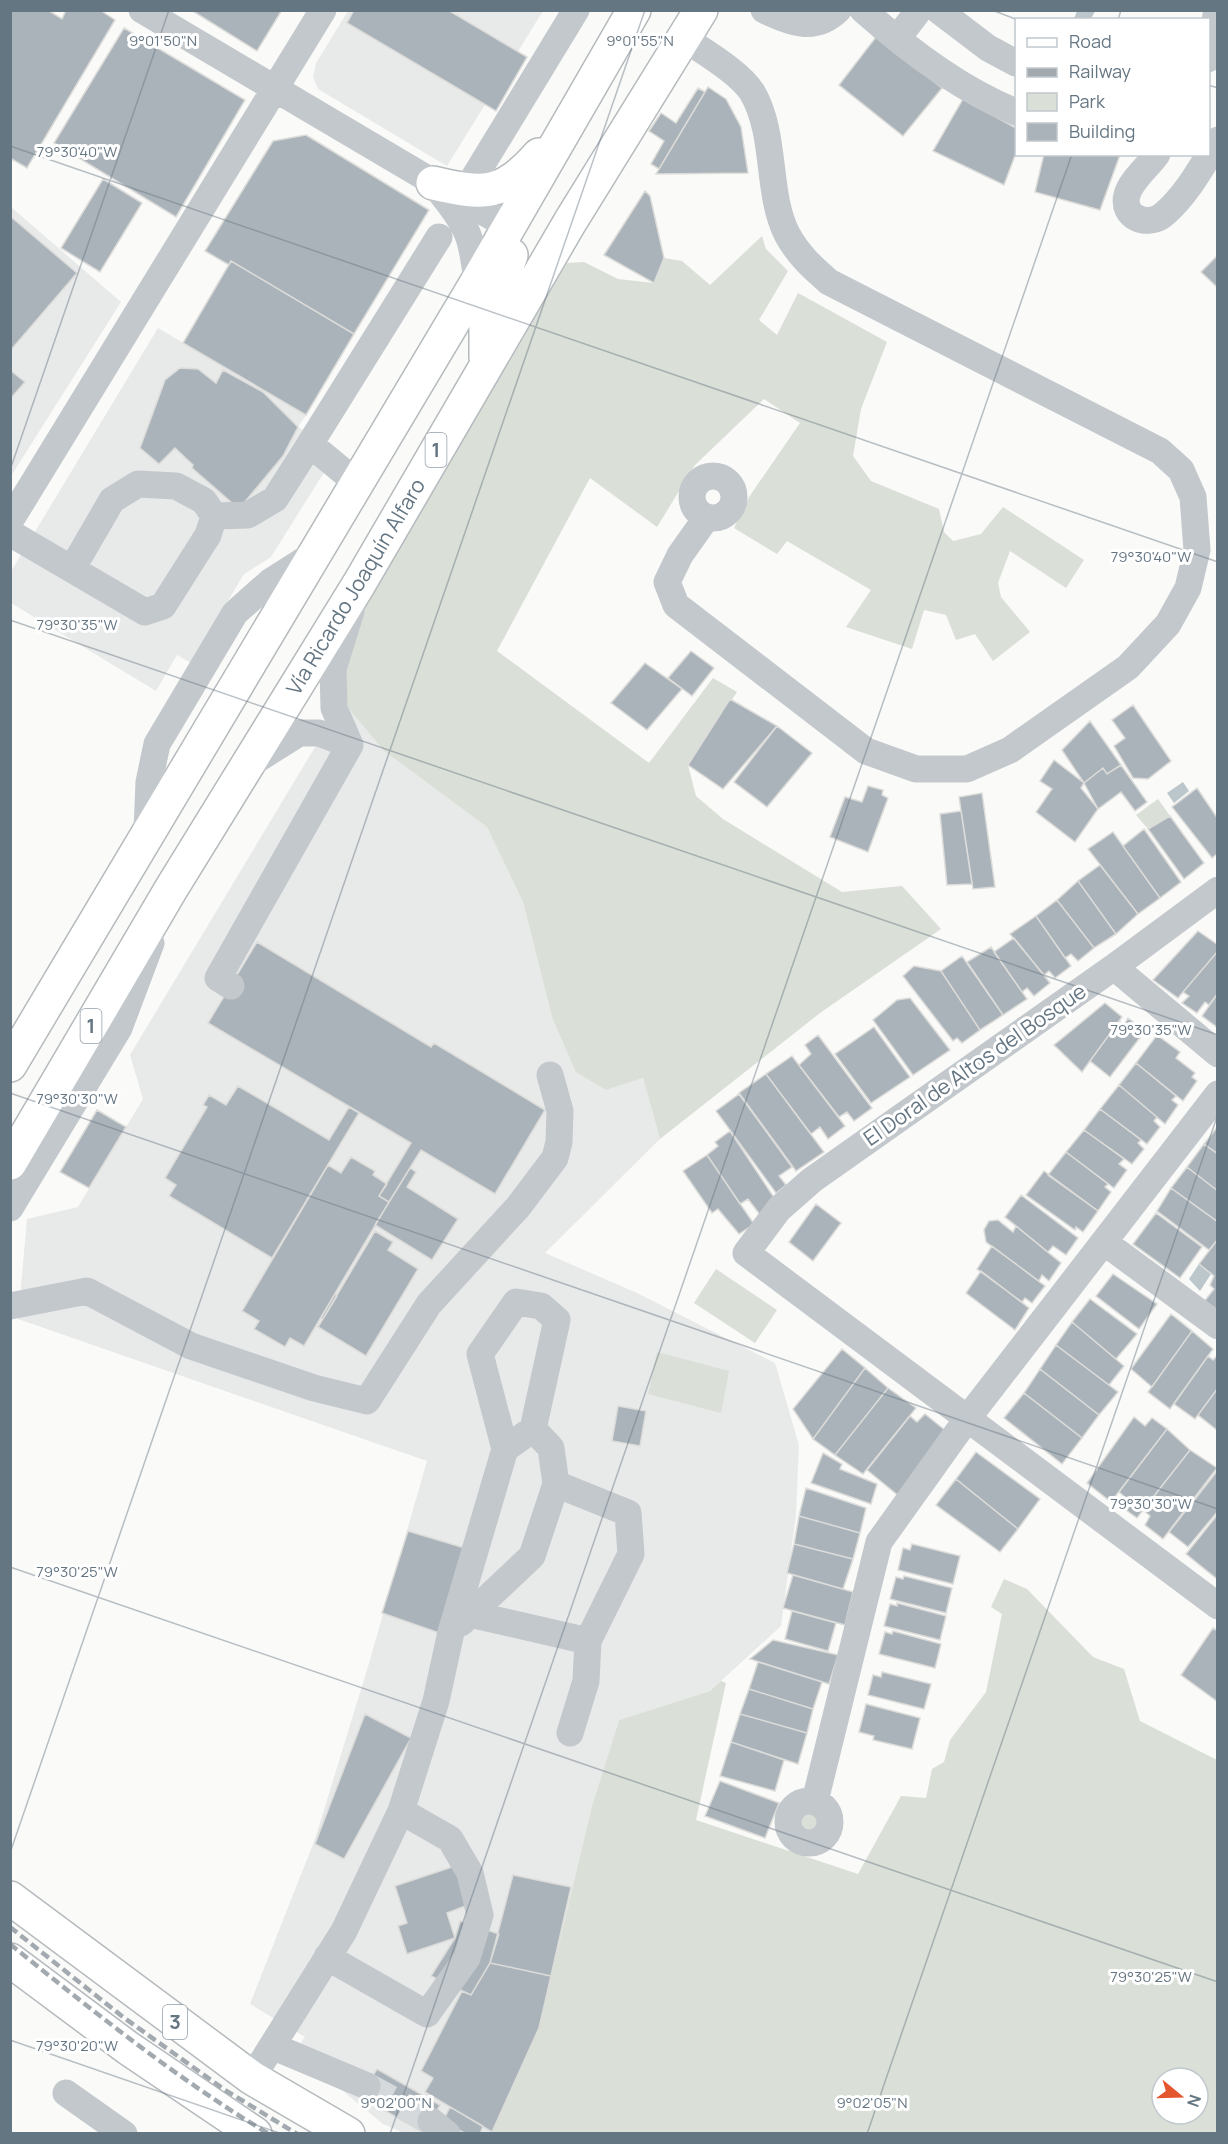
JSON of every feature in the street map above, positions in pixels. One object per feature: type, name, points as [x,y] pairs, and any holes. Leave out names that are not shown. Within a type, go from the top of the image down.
[{"type":"main road","points":[[10,1065],[147,831],[477,282],[634,10]]},
{"type":"main road","name":"Vía Ricardo Joaquín Alfaro","points":[[10,1163],[171,889],[359,584],[486,362],[701,10]]},
{"type":"main road","points":[[433,183],[467,189],[494,190],[507,185],[532,162],[579,108]]},
{"type":"main road","points":[[486,362],[486,326],[513,245],[509,227]]},
{"type":"main road","points":[[10,1047],[34,1024]]},
{"type":"main road","name":"3","points":[[10,1898],[252,2078],[348,2133]]},
{"type":"main road","name":"3","points":[[10,1960],[128,2048],[255,2133]]},
{"type":"street","points":[[142,10],[509,227]]},
{"type":"street","points":[[10,521],[323,10]]},
{"type":"street","points":[[467,189],[576,10]]},
{"type":"street","points":[[764,10],[803,25],[818,24],[838,10]]},
{"type":"street","points":[[863,10],[897,39],[962,84],[1015,111]]},
{"type":"street","points":[[897,39],[919,10]]},
{"type":"street","points":[[938,10],[988,48],[1015,62]]},
{"type":"street","points":[[1210,53],[1217,10]]},
{"type":"street","points":[[684,38],[726,68],[751,91],[764,120],[786,232],[803,259],[829,282],[1160,451],[1181,470],[1193,497],[1197,550],[1188,588],[1168,624],[1128,667],[1010,750],[967,769],[916,769],[867,751],[676,605],[667,582],[680,555],[707,518]]},
{"type":"street","points":[[1210,154],[1218,140]]},
{"type":"street","points":[[1156,156],[1127,195],[1127,206],[1131,215],[1142,220],[1153,221],[1164,214],[1209,156]]},
{"type":"street","points":[[433,183],[467,227],[473,244],[477,282]]},
{"type":"street","points":[[214,516],[248,515],[275,499],[439,237]]},
{"type":"street","points":[[310,444],[357,483]]},
{"type":"street","points":[[72,569],[112,500],[138,484],[176,486],[204,501],[214,516]]},
{"type":"street","points":[[10,533],[145,612],[163,606],[208,535],[214,516]]},
{"type":"street","points":[[350,745],[334,708],[333,669],[359,584]]},
{"type":"street","points":[[250,764],[300,734],[319,733],[350,745]]},
{"type":"street","points":[[231,986],[218,978],[350,745]]},
{"type":"street","points":[[10,1208],[119,1028],[171,889]]},
{"type":"street","name":"El Doral de Altos del Bosque","points":[[967,1419],[746,1254],[779,1209],[812,1180],[1114,967],[1218,890]]},
{"type":"street","points":[[1114,967],[1218,1054]]},
{"type":"street","points":[[10,1306],[87,1291],[191,1346],[314,1389],[367,1401],[429,1304],[518,1207],[555,1158],[559,1142],[560,1111],[550,1075]]},
{"type":"street","points":[[815,1801],[879,1542],[967,1419],[1218,1094]]},
{"type":"street","points":[[1104,1242],[1218,1326]]},
{"type":"street","points":[[252,2078],[273,2046],[283,2024],[344,1931],[401,1811],[460,1623],[505,1449],[480,1354],[516,1302],[541,1306],[557,1320],[533,1429],[505,1449]]},
{"type":"street","points":[[967,1419],[1218,1606]]},
{"type":"street","points":[[460,1623],[532,1556],[556,1484],[551,1449],[533,1429]]},
{"type":"street","points":[[556,1484],[628,1514],[631,1554],[588,1641],[586,1680],[570,1733]]},
{"type":"street","points":[[460,1623],[588,1641]]},
{"type":"street","points":[[327,1957],[427,2014],[467,1958],[480,1915],[470,1873],[450,1839],[401,1811]]},
{"type":"street","points":[[273,2046],[367,2086]]},
{"type":"street","points":[[66,2093],[124,2133]]},
{"type":"shaded area","points":[[1077,10],[1095,11],[1092,18],[1074,18]]},
{"type":"shaded area","points":[[348,11],[543,11],[447,166],[318,89],[313,77],[316,63]]},
{"type":"shaded area","points":[[11,207],[121,302],[11,476]]},
{"type":"shaded area","points":[[158,328],[306,415],[298,427],[338,450],[271,557],[244,574],[191,663],[177,655],[156,691],[11,603],[10,573]]},
{"type":"shaded area","points":[[349,709],[384,751],[487,827],[523,902],[552,1017],[606,1090],[643,1078],[660,1139],[545,1253],[637,1293],[775,1363],[799,1445],[796,1515],[781,1626],[710,1691],[619,1720],[592,1806],[539,2028],[492,2133],[404,2133],[383,2124],[343,2091],[302,2068],[284,2066],[305,2037],[250,2004],[315,1839],[367,1670],[427,1461],[18,1319],[27,1219],[78,1207],[143,1099],[130,1055],[315,747]]},
{"type":"shaded area","points":[[1183,782],[1189,791],[1174,803],[1167,793]]},
{"type":"shaded area","points":[[1199,1264],[1211,1274],[1200,1291],[1189,1279]]},
{"type":"green space","points":[[762,236],[766,249],[788,271],[759,320],[777,335],[798,293],[887,342],[861,409],[853,456],[871,481],[939,509],[944,532],[953,541],[981,534],[1003,507],[1084,560],[1066,588],[1010,551],[998,583],[1001,597],[1030,632],[993,661],[975,634],[956,640],[946,615],[924,610],[912,649],[846,627],[871,590],[787,541],[777,554],[734,528],[749,497],[800,423],[764,399],[695,465],[657,527],[590,478],[497,651],[649,763],[713,678],[737,692],[688,765],[696,796],[723,819],[842,892],[902,886],[941,929],[820,1013],[660,1139],[643,1078],[606,1090],[576,1072],[552,1017],[523,902],[487,827],[384,751],[349,709],[337,676],[356,624],[527,326],[567,263],[584,262],[618,279],[654,283],[664,258],[682,261],[710,285]]},
{"type":"green space","points":[[1158,799],[1170,816],[1148,829],[1136,815]]},
{"type":"green space","points":[[716,1269],[777,1310],[755,1343],[694,1303]]},
{"type":"green space","points":[[657,1352],[729,1371],[721,1413],[648,1394]]},
{"type":"green space","points":[[1004,1579],[1027,1589],[1093,1657],[1124,1669],[1140,1721],[1217,1760],[1217,2133],[492,2132],[539,2028],[592,1806],[619,1720],[710,1691],[721,1681],[726,1683],[696,1820],[858,1874],[901,1796],[926,1798],[932,1769],[944,1762],[950,1740],[986,1692],[1002,1614],[991,1607]]},
{"type":"green space","points":[[809,1808],[820,1812],[824,1823],[820,1834],[809,1838],[798,1834],[794,1823],[798,1812]]},
{"type":"building","points":[[10,10],[48,10],[62,19],[66,10],[100,10],[115,20],[27,168],[10,158]]},
{"type":"building","points":[[191,10],[282,10],[257,51]]},
{"type":"building","points":[[354,10],[448,10],[527,57],[496,111],[347,23]]},
{"type":"building","points":[[124,28],[245,100],[176,217],[54,143]]},
{"type":"building","points":[[876,37],[942,88],[903,136],[839,85]]},
{"type":"building","points":[[708,87],[726,99],[741,127],[748,173],[656,174]]},
{"type":"building","points":[[698,88],[705,92],[659,169],[651,164],[664,141],[649,131],[661,113],[676,123]]},
{"type":"building","points":[[963,99],[1015,127],[1015,156],[1004,185],[933,151]]},
{"type":"building","points":[[306,135],[429,210],[354,334],[231,261],[229,265],[205,251],[273,141]]},
{"type":"building","points":[[1044,156],[1120,156],[1100,210],[1035,192]]},
{"type":"building","points":[[103,179],[142,203],[100,272],[61,248]]},
{"type":"building","points":[[645,191],[650,196],[664,258],[654,283],[604,255]]},
{"type":"building","points":[[10,216],[77,273],[10,351]]},
{"type":"building","points":[[1218,255],[1218,288],[1201,272]]},
{"type":"building","points":[[231,261],[354,334],[306,415],[183,343]]},
{"type":"building","points":[[180,368],[198,369],[216,383],[223,370],[263,392],[298,427],[283,456],[239,509],[192,468],[193,465],[175,448],[159,464],[140,448],[165,380]]},
{"type":"building","points":[[10,370],[25,382],[10,399]]},
{"type":"building","points":[[691,651],[714,668],[692,696],[668,678]]},
{"type":"building","points":[[645,663],[682,689],[647,730],[611,703]]},
{"type":"building","points":[[730,699],[777,726],[723,789],[688,765]]},
{"type":"building","points":[[1133,705],[1171,761],[1148,779],[1133,778],[1114,746],[1125,738],[1112,720]]},
{"type":"building","points":[[1090,721],[1121,765],[1107,774],[1103,768],[1084,783],[1062,750]]},
{"type":"building","points":[[777,726],[812,753],[767,807],[734,782]]},
{"type":"building","points":[[1054,760],[1084,783],[1081,788],[1098,809],[1075,842],[1036,812],[1052,789],[1040,781]]},
{"type":"building","points":[[1121,765],[1147,802],[1135,811],[1121,792],[1098,809],[1084,783],[1103,768],[1107,774]]},
{"type":"building","points":[[868,786],[883,790],[882,795],[888,798],[868,852],[830,837],[845,797],[862,802]]},
{"type":"building","points":[[1197,788],[1218,819],[1218,853],[1212,858],[1172,807]]},
{"type":"building","points":[[982,793],[995,887],[973,889],[959,797]]},
{"type":"building","points":[[961,811],[972,884],[947,885],[940,814]]},
{"type":"building","points":[[1170,816],[1204,863],[1184,879],[1148,829]]},
{"type":"building","points":[[1144,829],[1181,882],[1160,898],[1123,846]]},
{"type":"building","points":[[1113,832],[1160,898],[1138,914],[1088,849]]},
{"type":"building","points":[[1100,865],[1138,914],[1116,934],[1078,881]]},
{"type":"building","points":[[1078,881],[1116,934],[1094,948],[1057,900]]},
{"type":"building","points":[[1057,900],[1094,948],[1078,961],[1071,954],[1065,958],[1036,916]]},
{"type":"building","points":[[1036,916],[1071,966],[1055,978],[1049,971],[1044,975],[1010,934]]},
{"type":"building","points":[[1198,931],[1218,945],[1218,951],[1178,998],[1153,980]]},
{"type":"building","points":[[1014,938],[1050,983],[1034,996],[1027,988],[1022,992],[994,952]]},
{"type":"building","points":[[257,942],[431,1047],[434,1043],[545,1110],[495,1194],[421,1150],[389,1202],[379,1196],[411,1143],[208,1023]]},
{"type":"building","points":[[991,947],[1027,999],[1003,1015],[967,962]]},
{"type":"building","points":[[1218,951],[1218,993],[1209,1005],[1205,1002],[1197,1013],[1182,1003],[1189,996],[1183,992]]},
{"type":"building","points":[[962,956],[1003,1015],[980,1030],[941,971]]},
{"type":"building","points":[[914,966],[941,971],[980,1030],[962,1043],[957,1038],[953,1041],[903,976]]},
{"type":"building","points":[[1218,993],[1218,1028],[1202,1016]]},
{"type":"building","points":[[910,998],[950,1050],[913,1075],[873,1020],[897,1000]]},
{"type":"building","points":[[1105,1003],[1122,1017],[1082,1072],[1054,1045]]},
{"type":"building","points":[[1128,1018],[1145,1031],[1110,1077],[1090,1061],[1119,1021],[1124,1025]]},
{"type":"building","points":[[874,1027],[910,1077],[871,1103],[835,1054]]},
{"type":"building","points":[[818,1035],[872,1108],[854,1121],[847,1112],[839,1117],[799,1065],[811,1054],[805,1045]]},
{"type":"building","points":[[1157,1035],[1180,1052],[1176,1058],[1195,1073],[1192,1077],[1197,1081],[1183,1101],[1136,1063]]},
{"type":"building","points":[[792,1056],[845,1126],[828,1139],[820,1127],[811,1134],[766,1074]]},
{"type":"building","points":[[1136,1063],[1176,1096],[1172,1100],[1178,1105],[1165,1124],[1119,1085]]},
{"type":"building","points":[[766,1074],[824,1152],[796,1171],[739,1093]]},
{"type":"building","points":[[1119,1085],[1157,1117],[1154,1121],[1160,1127],[1147,1144],[1100,1109]]},
{"type":"building","points":[[238,1086],[329,1140],[349,1107],[359,1113],[272,1258],[169,1196],[176,1185],[165,1178],[207,1107],[203,1105],[209,1095],[226,1105]]},
{"type":"building","points":[[739,1094],[792,1167],[779,1176],[786,1185],[776,1193],[716,1111]]},
{"type":"building","points":[[1100,1109],[1141,1140],[1138,1143],[1144,1149],[1132,1164],[1084,1130]]},
{"type":"building","points":[[97,1110],[126,1127],[89,1188],[60,1172]]},
{"type":"building","points":[[1218,1126],[1218,1154],[1204,1144]]},
{"type":"building","points":[[1084,1130],[1124,1159],[1119,1164],[1127,1170],[1114,1188],[1066,1152]]},
{"type":"building","points":[[730,1131],[775,1199],[761,1216],[748,1199],[740,1204],[707,1155],[718,1146],[715,1142]]},
{"type":"building","points":[[1204,1144],[1218,1154],[1218,1191],[1187,1167]]},
{"type":"building","points":[[1066,1152],[1108,1184],[1105,1187],[1111,1192],[1098,1211],[1048,1175]]},
{"type":"building","points":[[707,1155],[754,1224],[739,1234],[718,1209],[712,1213],[683,1171]]},
{"type":"building","points":[[351,1157],[375,1171],[373,1175],[387,1184],[379,1196],[389,1202],[304,1346],[290,1338],[285,1347],[254,1329],[259,1321],[242,1311],[328,1165],[341,1173]]},
{"type":"building","points":[[1187,1167],[1218,1191],[1218,1222],[1171,1188]]},
{"type":"building","points":[[410,1168],[416,1172],[407,1187],[458,1219],[432,1260],[375,1225]]},
{"type":"building","points":[[1044,1171],[1098,1211],[1083,1232],[1076,1227],[1075,1230],[1026,1195]]},
{"type":"building","points":[[1171,1188],[1218,1222],[1218,1239],[1209,1250],[1157,1211]]},
{"type":"building","points":[[1021,1195],[1078,1238],[1066,1255],[1053,1246],[1048,1252],[1005,1217]]},
{"type":"building","points":[[816,1204],[841,1223],[813,1261],[789,1242]]},
{"type":"building","points":[[1156,1213],[1202,1247],[1180,1278],[1133,1244]]},
{"type":"building","points":[[998,1220],[1013,1232],[1016,1226],[1061,1263],[1049,1281],[1042,1275],[1039,1281],[986,1242],[984,1230],[989,1221]]},
{"type":"building","points":[[375,1231],[393,1242],[388,1250],[418,1269],[366,1356],[318,1327]]},
{"type":"building","points":[[1218,1239],[1218,1313],[1203,1303],[1214,1289],[1210,1285],[1214,1276],[1199,1264]]},
{"type":"building","points":[[992,1246],[1045,1286],[1032,1303],[1025,1298],[1022,1302],[977,1269]]},
{"type":"building","points":[[981,1271],[1029,1308],[1015,1330],[966,1293]]},
{"type":"building","points":[[1113,1274],[1157,1304],[1139,1329],[1096,1296]]},
{"type":"building","points":[[335,1294],[337,1296],[323,1319],[321,1318]]},
{"type":"building","points":[[1090,1299],[1137,1334],[1116,1359],[1072,1322]]},
{"type":"building","points":[[1171,1314],[1192,1331],[1152,1387],[1131,1369]]},
{"type":"building","points":[[1072,1322],[1124,1366],[1109,1385],[1056,1345]]},
{"type":"building","points":[[1192,1331],[1213,1349],[1170,1409],[1148,1392]]},
{"type":"building","points":[[1056,1345],[1118,1392],[1099,1415],[1040,1369]]},
{"type":"building","points":[[842,1349],[865,1368],[813,1439],[793,1409]]},
{"type":"building","points":[[1218,1355],[1218,1388],[1195,1419],[1174,1404],[1208,1356],[1213,1360]]},
{"type":"building","points":[[865,1368],[888,1388],[835,1455],[813,1439]]},
{"type":"building","points":[[1040,1369],[1099,1415],[1082,1438],[1024,1393]]},
{"type":"building","points":[[888,1388],[916,1408],[863,1474],[835,1455]]},
{"type":"building","points":[[1218,1388],[1218,1431],[1198,1415]]},
{"type":"building","points":[[1024,1393],[1082,1438],[1062,1464],[1004,1418]]},
{"type":"building","points":[[618,1406],[646,1411],[640,1446],[612,1441]]},
{"type":"building","points":[[925,1414],[951,1435],[900,1497],[867,1470],[910,1416],[917,1422]]},
{"type":"building","points":[[1134,1417],[1145,1426],[1152,1418],[1167,1429],[1111,1502],[1087,1483]]},
{"type":"building","points":[[1167,1429],[1190,1450],[1137,1518],[1119,1505],[1126,1498],[1119,1492]]},
{"type":"building","points":[[1190,1450],[1217,1468],[1163,1539],[1145,1525],[1150,1516],[1143,1510]]},
{"type":"building","points":[[976,1452],[1040,1499],[1018,1529],[956,1479]]},
{"type":"building","points":[[823,1453],[842,1464],[840,1469],[877,1484],[871,1504],[811,1483]]},
{"type":"building","points":[[1218,1470],[1218,1511],[1188,1547],[1169,1532]]},
{"type":"building","points":[[956,1479],[1018,1529],[1000,1552],[936,1505]]},
{"type":"building","points":[[806,1488],[866,1508],[860,1533],[799,1516]]},
{"type":"building","points":[[1218,1514],[1218,1578],[1217,1579],[1186,1554]]},
{"type":"building","points":[[799,1516],[860,1533],[853,1559],[794,1544]]},
{"type":"building","points":[[408,1531],[468,1549],[442,1634],[382,1613]]},
{"type":"building","points":[[794,1544],[853,1559],[843,1589],[787,1573]]},
{"type":"building","points":[[912,1544],[960,1556],[953,1584],[898,1570],[903,1548],[910,1550]]},
{"type":"building","points":[[793,1575],[853,1592],[845,1625],[783,1608]]},
{"type":"building","points":[[904,1576],[952,1588],[946,1613],[890,1599],[896,1577],[903,1579]]},
{"type":"building","points":[[897,1603],[946,1616],[940,1640],[884,1626],[890,1604],[897,1606]]},
{"type":"building","points":[[792,1611],[836,1623],[828,1651],[785,1639]]},
{"type":"building","points":[[1213,1628],[1218,1631],[1218,1702],[1181,1675]]},
{"type":"building","points":[[893,1631],[941,1644],[935,1668],[879,1654],[885,1632],[892,1634]]},
{"type":"building","points":[[773,1640],[838,1655],[829,1684],[750,1659]]},
{"type":"building","points":[[758,1662],[822,1682],[813,1709],[749,1689]]},
{"type":"building","points":[[882,1672],[931,1684],[924,1709],[868,1695],[873,1675],[881,1677]]},
{"type":"building","points":[[749,1689],[813,1709],[807,1733],[740,1714]]},
{"type":"building","points":[[866,1704],[920,1718],[912,1749],[873,1740],[874,1736],[859,1732]]},
{"type":"building","points":[[365,1714],[411,1738],[344,1859],[315,1844]]},
{"type":"building","points":[[740,1714],[807,1733],[798,1764],[731,1742]]},
{"type":"building","points":[[731,1742],[784,1760],[775,1791],[720,1776]]},
{"type":"building","points":[[720,1781],[779,1803],[765,1838],[705,1816]]},
{"type":"building","points":[[455,1866],[468,1905],[447,1913],[455,1938],[407,1954],[398,1926],[407,1923],[395,1886]]},
{"type":"building","points":[[513,1875],[571,1887],[551,1976],[490,1963]]},
{"type":"building","points":[[460,1921],[499,1934],[490,1963],[471,1995],[431,1976],[455,1938]]},
{"type":"building","points":[[490,1963],[551,1976],[539,2028],[492,2132],[425,2092],[433,2078],[421,2071],[462,1991],[471,1995]]},
{"type":"building","points":[[377,2069],[440,2105],[424,2133],[361,2097]]},
{"type":"building","points":[[450,2107],[483,2126],[480,2134],[466,2134],[443,2121]]},
{"type":"tunnel","points":[[367,2086],[431,2121]]},
{"type":"railway","points":[[10,1927],[123,2017],[225,2090],[297,2134]]},
{"type":"railway","points":[[10,1944],[169,2068],[269,2134]]}]
